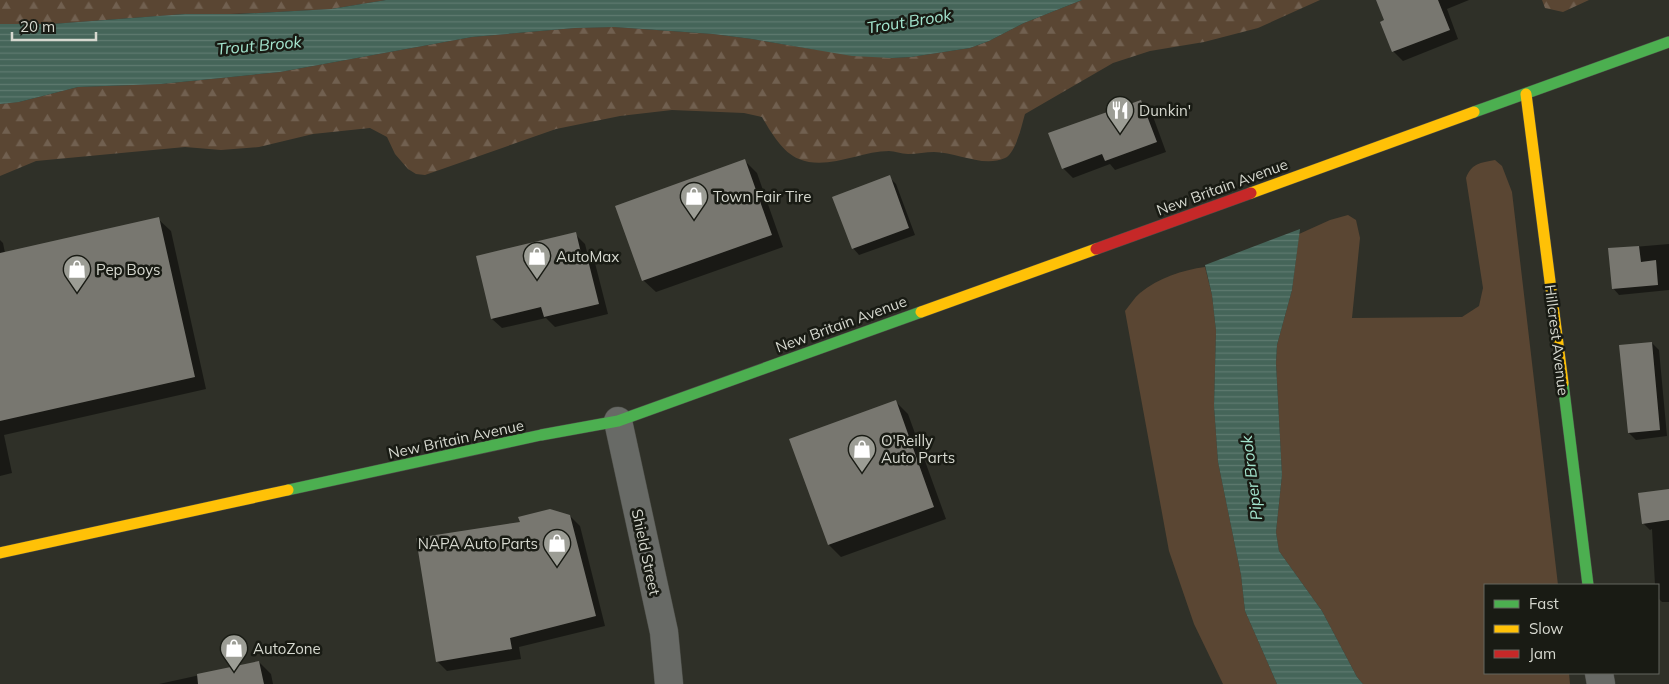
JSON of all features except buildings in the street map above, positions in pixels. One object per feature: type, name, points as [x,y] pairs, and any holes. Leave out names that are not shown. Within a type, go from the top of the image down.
[{"type":"main road","name":"New Britain Avenue","points":[[0,553],[532,437],[618,421],[1669,42]]},
{"type":"main road","name":"Hillcrest Avenue","points":[[1526,94],[1588,584]]},
{"type":"street","name":"Shield Street","points":[[618,421],[664,632],[669,684]]},
{"type":"green space","points":[[0,0],[386,0],[331,9],[204,15],[185,14],[52,24],[0,24]]},
{"type":"green space","points":[[1082,0],[1320,0],[1258,28],[1204,42],[1150,51],[1113,63],[1025,114],[1018,138],[1012,150],[1005,158],[997,161],[979,160],[943,153],[908,154],[889,151],[832,162],[810,162],[799,159],[788,152],[769,129],[762,117],[744,113],[672,110],[620,116],[556,129],[425,175],[416,174],[408,169],[395,154],[387,137],[370,128],[313,134],[259,147],[221,150],[185,147],[36,161],[0,176],[0,104],[19,102],[78,87],[161,84],[280,72],[472,37],[575,28],[614,27],[713,34],[812,49],[892,58],[911,57],[970,48],[989,41],[1024,23]]},
{"type":"green space","points":[[1542,0],[1589,0],[1563,12],[1545,8]]},
{"type":"green space","points":[[1495,160],[1502,166],[1512,192],[1558,584],[1484,584],[1484,674],[1569,674],[1570,684],[1363,684],[1357,677],[1322,611],[1279,551],[1276,532],[1282,475],[1276,363],[1277,345],[1292,290],[1299,234],[1330,220],[1348,215],[1356,220],[1360,238],[1352,318],[1462,317],[1479,306],[1483,288],[1466,178],[1471,169],[1481,163]]},
{"type":"green space","points":[[1205,267],[1212,295],[1216,331],[1214,406],[1218,462],[1241,575],[1245,611],[1277,684],[1223,684],[1194,624],[1169,551],[1125,311],[1138,295],[1155,283],[1188,270]]},
{"type":"water","name":"Trout Brook","points":[[386,0],[1082,0],[1024,23],[989,41],[970,48],[911,57],[852,56],[713,34],[614,27],[575,28],[472,37],[280,72],[161,84],[78,87],[19,102],[0,104],[0,24],[52,24],[185,14],[239,14],[331,9]]},
{"type":"water","name":"Piper Brook","points":[[1300,229],[1292,290],[1277,345],[1276,363],[1282,475],[1276,532],[1279,551],[1322,611],[1357,677],[1363,684],[1277,684],[1245,611],[1241,575],[1218,462],[1214,406],[1216,331],[1212,295],[1205,265]]},
{"type":"traffic: fast","points":[[1474,112],[1669,42]]},
{"type":"traffic: fast","points":[[288,490],[541,435],[618,421],[921,312]]},
{"type":"traffic: fast","points":[[1563,383],[1588,584]]},
{"type":"traffic: slow","points":[[1526,94],[1563,383]]},
{"type":"traffic: slow","points":[[1251,193],[1474,112]]},
{"type":"traffic: slow","points":[[921,312],[1096,249]]},
{"type":"traffic: slow","points":[[0,553],[288,490]]},
{"type":"traffic: jam","points":[[1096,249],[1251,193]]},
{"type":"place","name":"Dunkin'","points":[[1120,134]]},
{"type":"place","name":"Town Fair Tire","points":[[694,220]]},
{"type":"place","name":"AutoMax","points":[[537,280]]},
{"type":"place","name":"Pep Boys","points":[[77,293]]},
{"type":"place","name":"O'Reilly Auto Parts","points":[[862,473]]},
{"type":"place","name":"NAPA Auto Parts","points":[[557,567]]},
{"type":"place","name":"AutoZone","points":[[234,672]]}]
